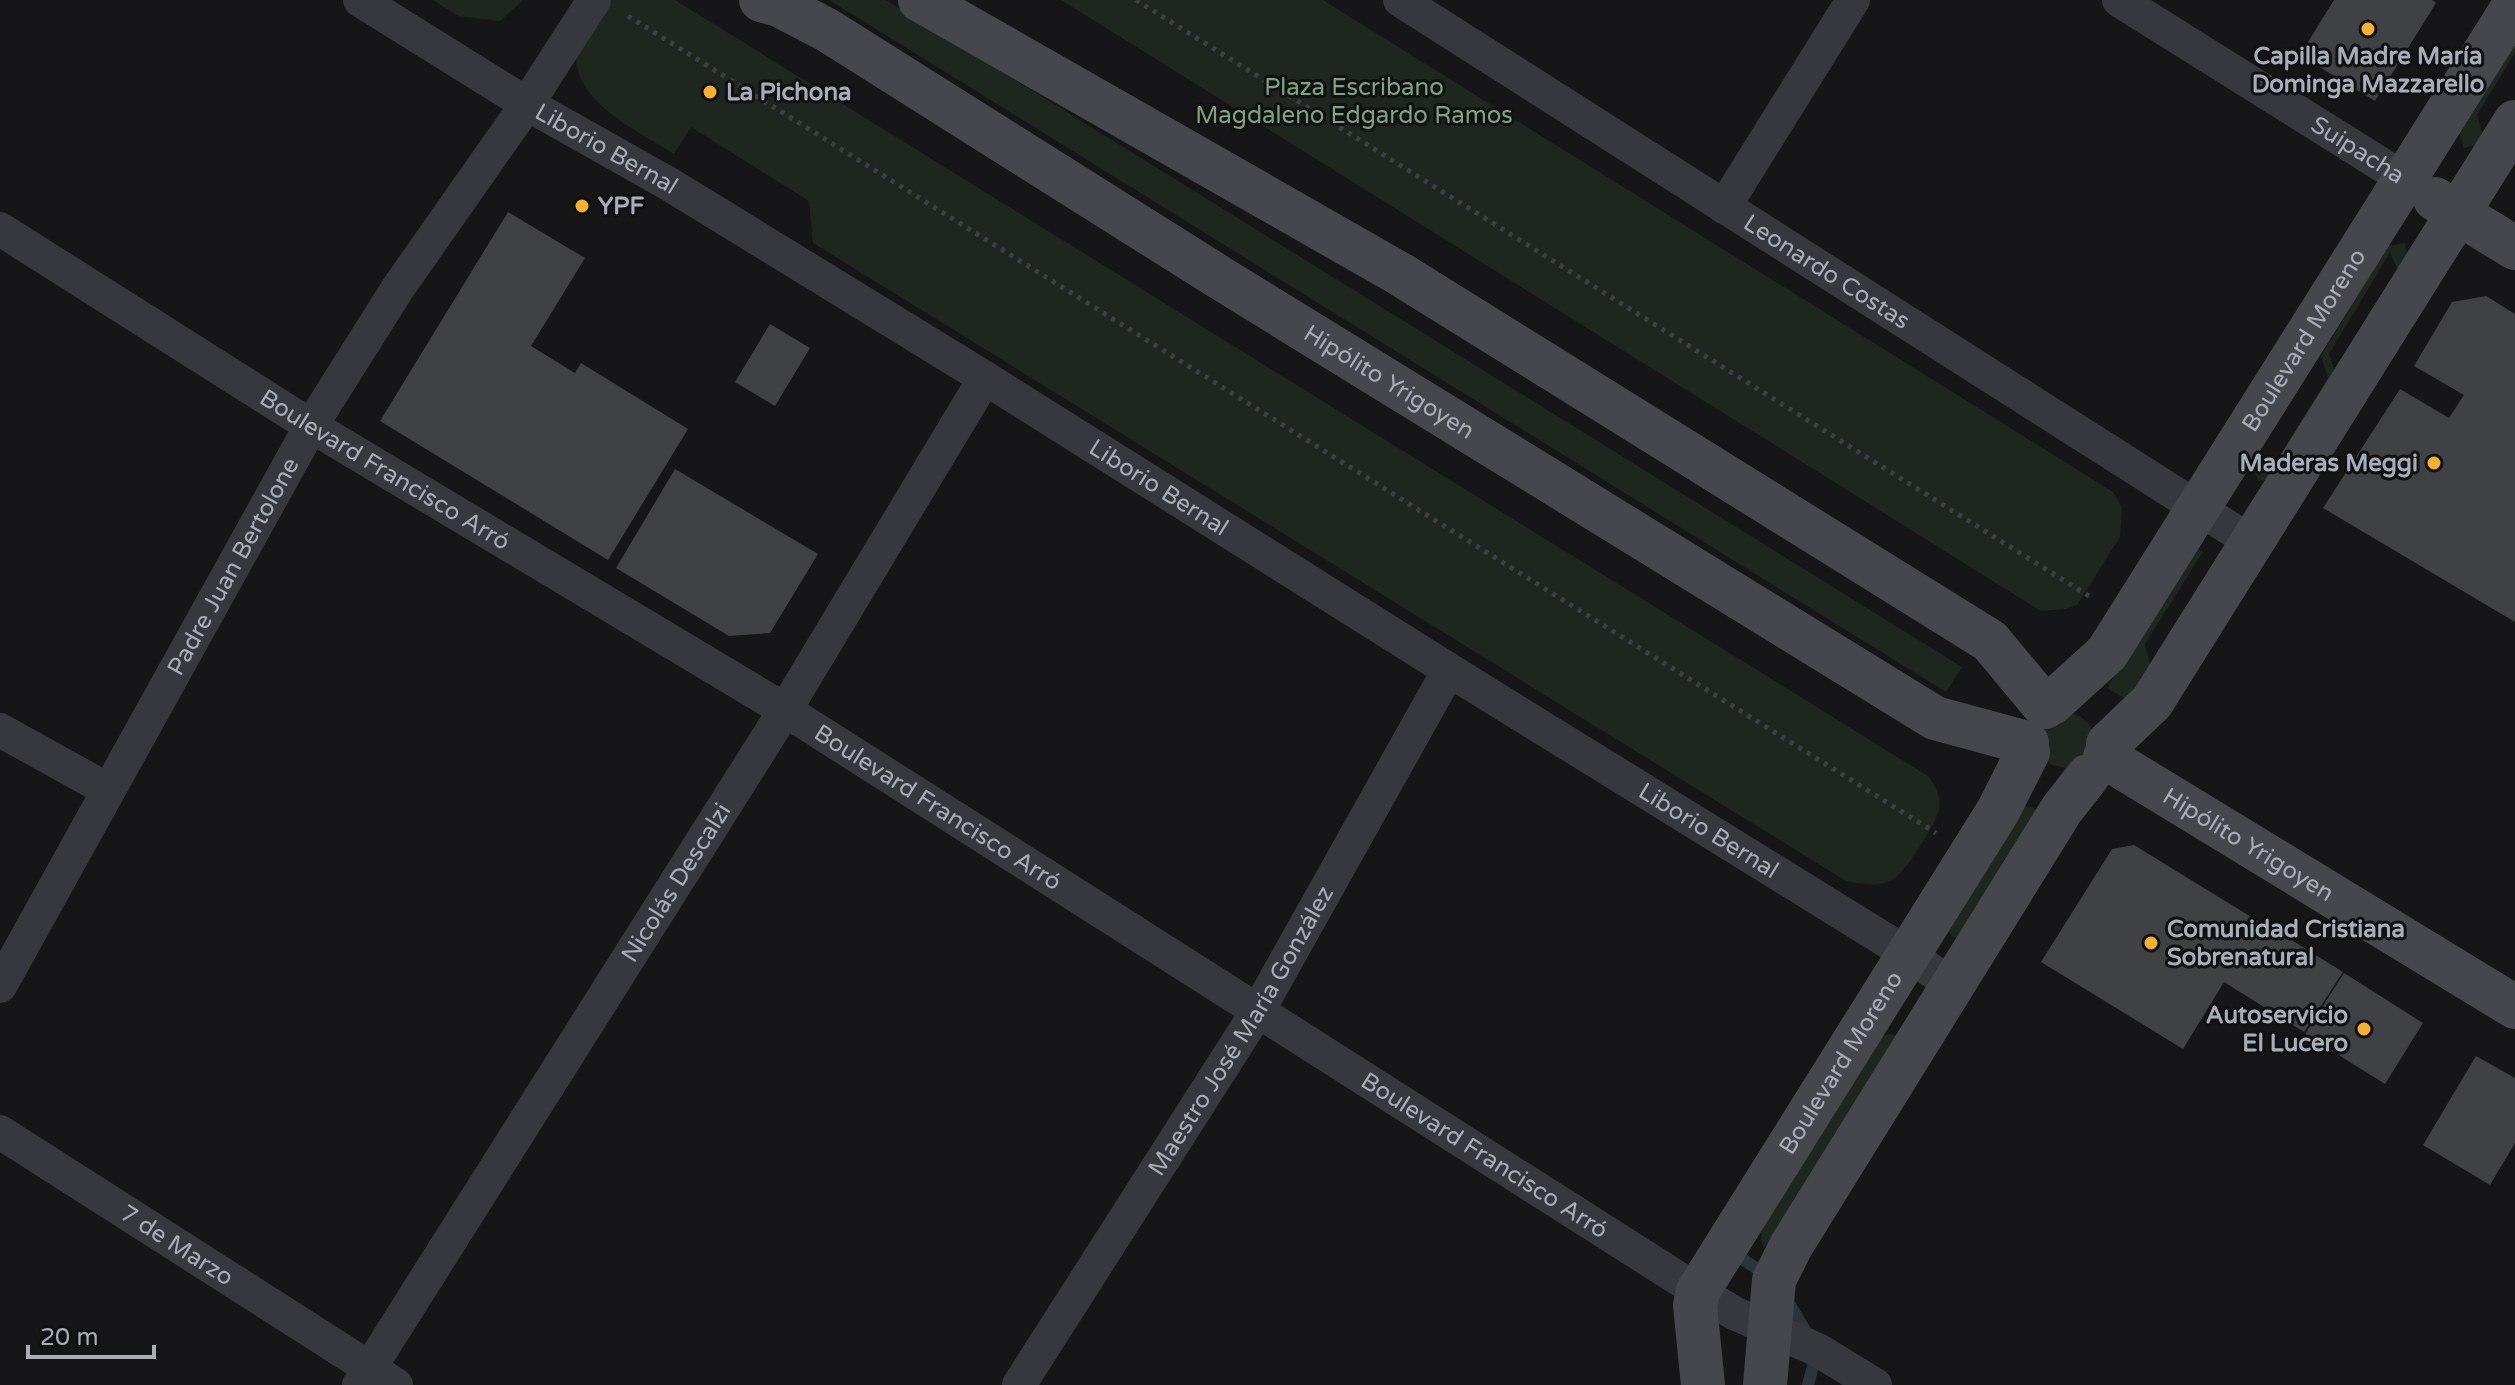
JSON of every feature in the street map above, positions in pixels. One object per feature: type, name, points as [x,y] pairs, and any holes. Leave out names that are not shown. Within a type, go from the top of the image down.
[{"type":"main road","name":"Hipólito Yrigoyen","points":[[761,0],[779,5],[827,30],[1222,279],[1935,718],[2038,726]]},
{"type":"main road","name":"Hipólito Yrigoyen","points":[[920,0],[1400,274],[1990,641],[2038,726]]},
{"type":"main road","name":"Boulevard Moreno","points":[[1698,1291],[2011,790],[2038,726],[2107,653],[2515,4]]},
{"type":"main road","points":[[1765,1385],[1774,1280],[1791,1246],[2062,809],[2152,702],[2515,122]]},
{"type":"main road","name":"Suipacha","points":[[2406,180],[2515,248]]},
{"type":"main road","name":"Hipólito Yrigoyen","points":[[2067,700],[2081,703],[2102,719],[2107,731],[2101,759],[2076,781],[2050,778],[2032,761],[2038,726],[2067,700]]},
{"type":"main road","name":"Hipólito Yrigoyen","points":[[2101,759],[2515,1007]]},
{"type":"main road","points":[[1698,1291],[1695,1305],[1707,1379]]},
{"type":"street","name":"Liborio Bernal","points":[[360,0],[527,104],[669,184],[985,378],[1908,954],[1953,986]]},
{"type":"street","name":"Padre Juan Bertolone","points":[[0,986],[311,426],[398,288],[527,104],[594,0]]},
{"type":"street","name":"Leonardo Costas","points":[[1400,0],[2253,543]]},
{"type":"street","points":[[1724,207],[1853,0]]},
{"type":"street","name":"Suipacha","points":[[2119,0],[2406,180]]},
{"type":"street","name":"Boulevard Francisco Arró","points":[[0,229],[311,426],[785,710],[1698,1291],[1734,1313],[1818,1350],[1875,1385]]},
{"type":"street","name":"Nicolás Descalzi","points":[[375,1379],[985,378]]},
{"type":"street","name":"Maestro José María González","points":[[1019,1385],[1259,1009],[1449,670]]},
{"type":"street","points":[[0,730],[108,790]]},
{"type":"street","name":"7 de Marzo","points":[[0,1132],[375,1379]]},
{"type":"path","points":[[1136,0],[2128,620]]},
{"type":"path","points":[[626,15],[1971,855]]},
{"type":"green space","points":[[433,0],[523,0],[500,21],[458,16]]},
{"type":"green space","points":[[603,0],[675,0],[1928,776],[1940,805],[1920,846],[1900,874],[1889,881],[1871,884],[1846,881],[813,243],[809,201],[691,127],[674,154],[626,124],[595,99],[584,85],[577,68],[578,45]]},
{"type":"green space","points":[[829,0],[886,0],[1962,667],[1946,692]]},
{"type":"green space","name":"Plaza Escribano Magdaleno Edgardo Ramos","points":[[1061,0],[1323,0],[2113,492],[2122,507],[2120,537],[2077,605],[2041,611]]},
{"type":"green space","points":[[2515,41],[2515,53],[2477,115],[2483,135],[2477,145],[2464,148],[2459,133]]},
{"type":"green space","points":[[2405,243],[2408,259],[2399,273],[2390,253],[2329,354],[2336,375],[2272,479],[2258,481],[2253,467],[2263,453],[2270,471],[2328,378],[2321,356],[2388,246]]},
{"type":"green space","points":[[2196,548],[2203,552],[2145,644],[2151,667],[2129,701],[2107,688]]},
{"type":"green space","points":[[2071,713],[2090,725],[2096,746],[2070,769],[2052,765],[2045,759],[2042,739],[2047,724]]},
{"type":"green space","points":[[2023,806],[2033,807],[2040,815],[1963,937],[1953,937],[1947,929]]},
{"type":"green space","points":[[1883,1036],[1897,1036],[1772,1247],[1763,1246],[1762,1228]]},
{"type":"building","name":"Capilla Madre María Dominga Mazzarello","points":[[2334,0],[2432,0],[2436,3],[2375,101],[2300,55]]},
{"type":"building","points":[[508,212],[585,258],[531,346],[575,373],[581,363],[688,429],[608,560],[380,421]]},
{"type":"building","name":"Maderas Meggi","points":[[2486,296],[2515,314],[2515,622],[2323,508],[2400,389],[2449,418],[2464,395],[2414,366],[2452,302]]},
{"type":"building","points":[[770,324],[810,348],[775,406],[735,382]]},
{"type":"building","points":[[675,469],[818,554],[770,633],[729,636],[616,568]]},
{"type":"building","name":"Comunidad Cristiana Sobrenatural","points":[[2134,845],[2261,923],[2247,948],[2263,922],[2343,972],[2304,1032],[2224,982],[2183,1049],[2041,962],[2112,849]]},
{"type":"building","name":"Autoservicio El Lucero","points":[[2344,973],[2423,1023],[2385,1084],[2305,1034]]},
{"type":"building","points":[[2476,1056],[2515,1078],[2515,1143],[2490,1185],[2423,1145]]},
{"type":"waterway","points":[[1730,1251],[1768,1276]]},
{"type":"waterway","points":[[1787,1300],[1808,1335]]},
{"type":"waterway","points":[[1808,1385],[1817,1351]]},
{"type":"place","name":"Capilla Madre María Dominga Mazzarello","points":[[2368,29]]},
{"type":"place","name":"La Pichona","points":[[710,92]]},
{"type":"place","name":"YPF","points":[[582,206]]},
{"type":"place","name":"Maderas Meggi","points":[[2434,463]]},
{"type":"place","name":"Comunidad Cristiana Sobrenatural","points":[[2151,943]]},
{"type":"place","name":"Autoservicio El Lucero","points":[[2364,1029]]}]
